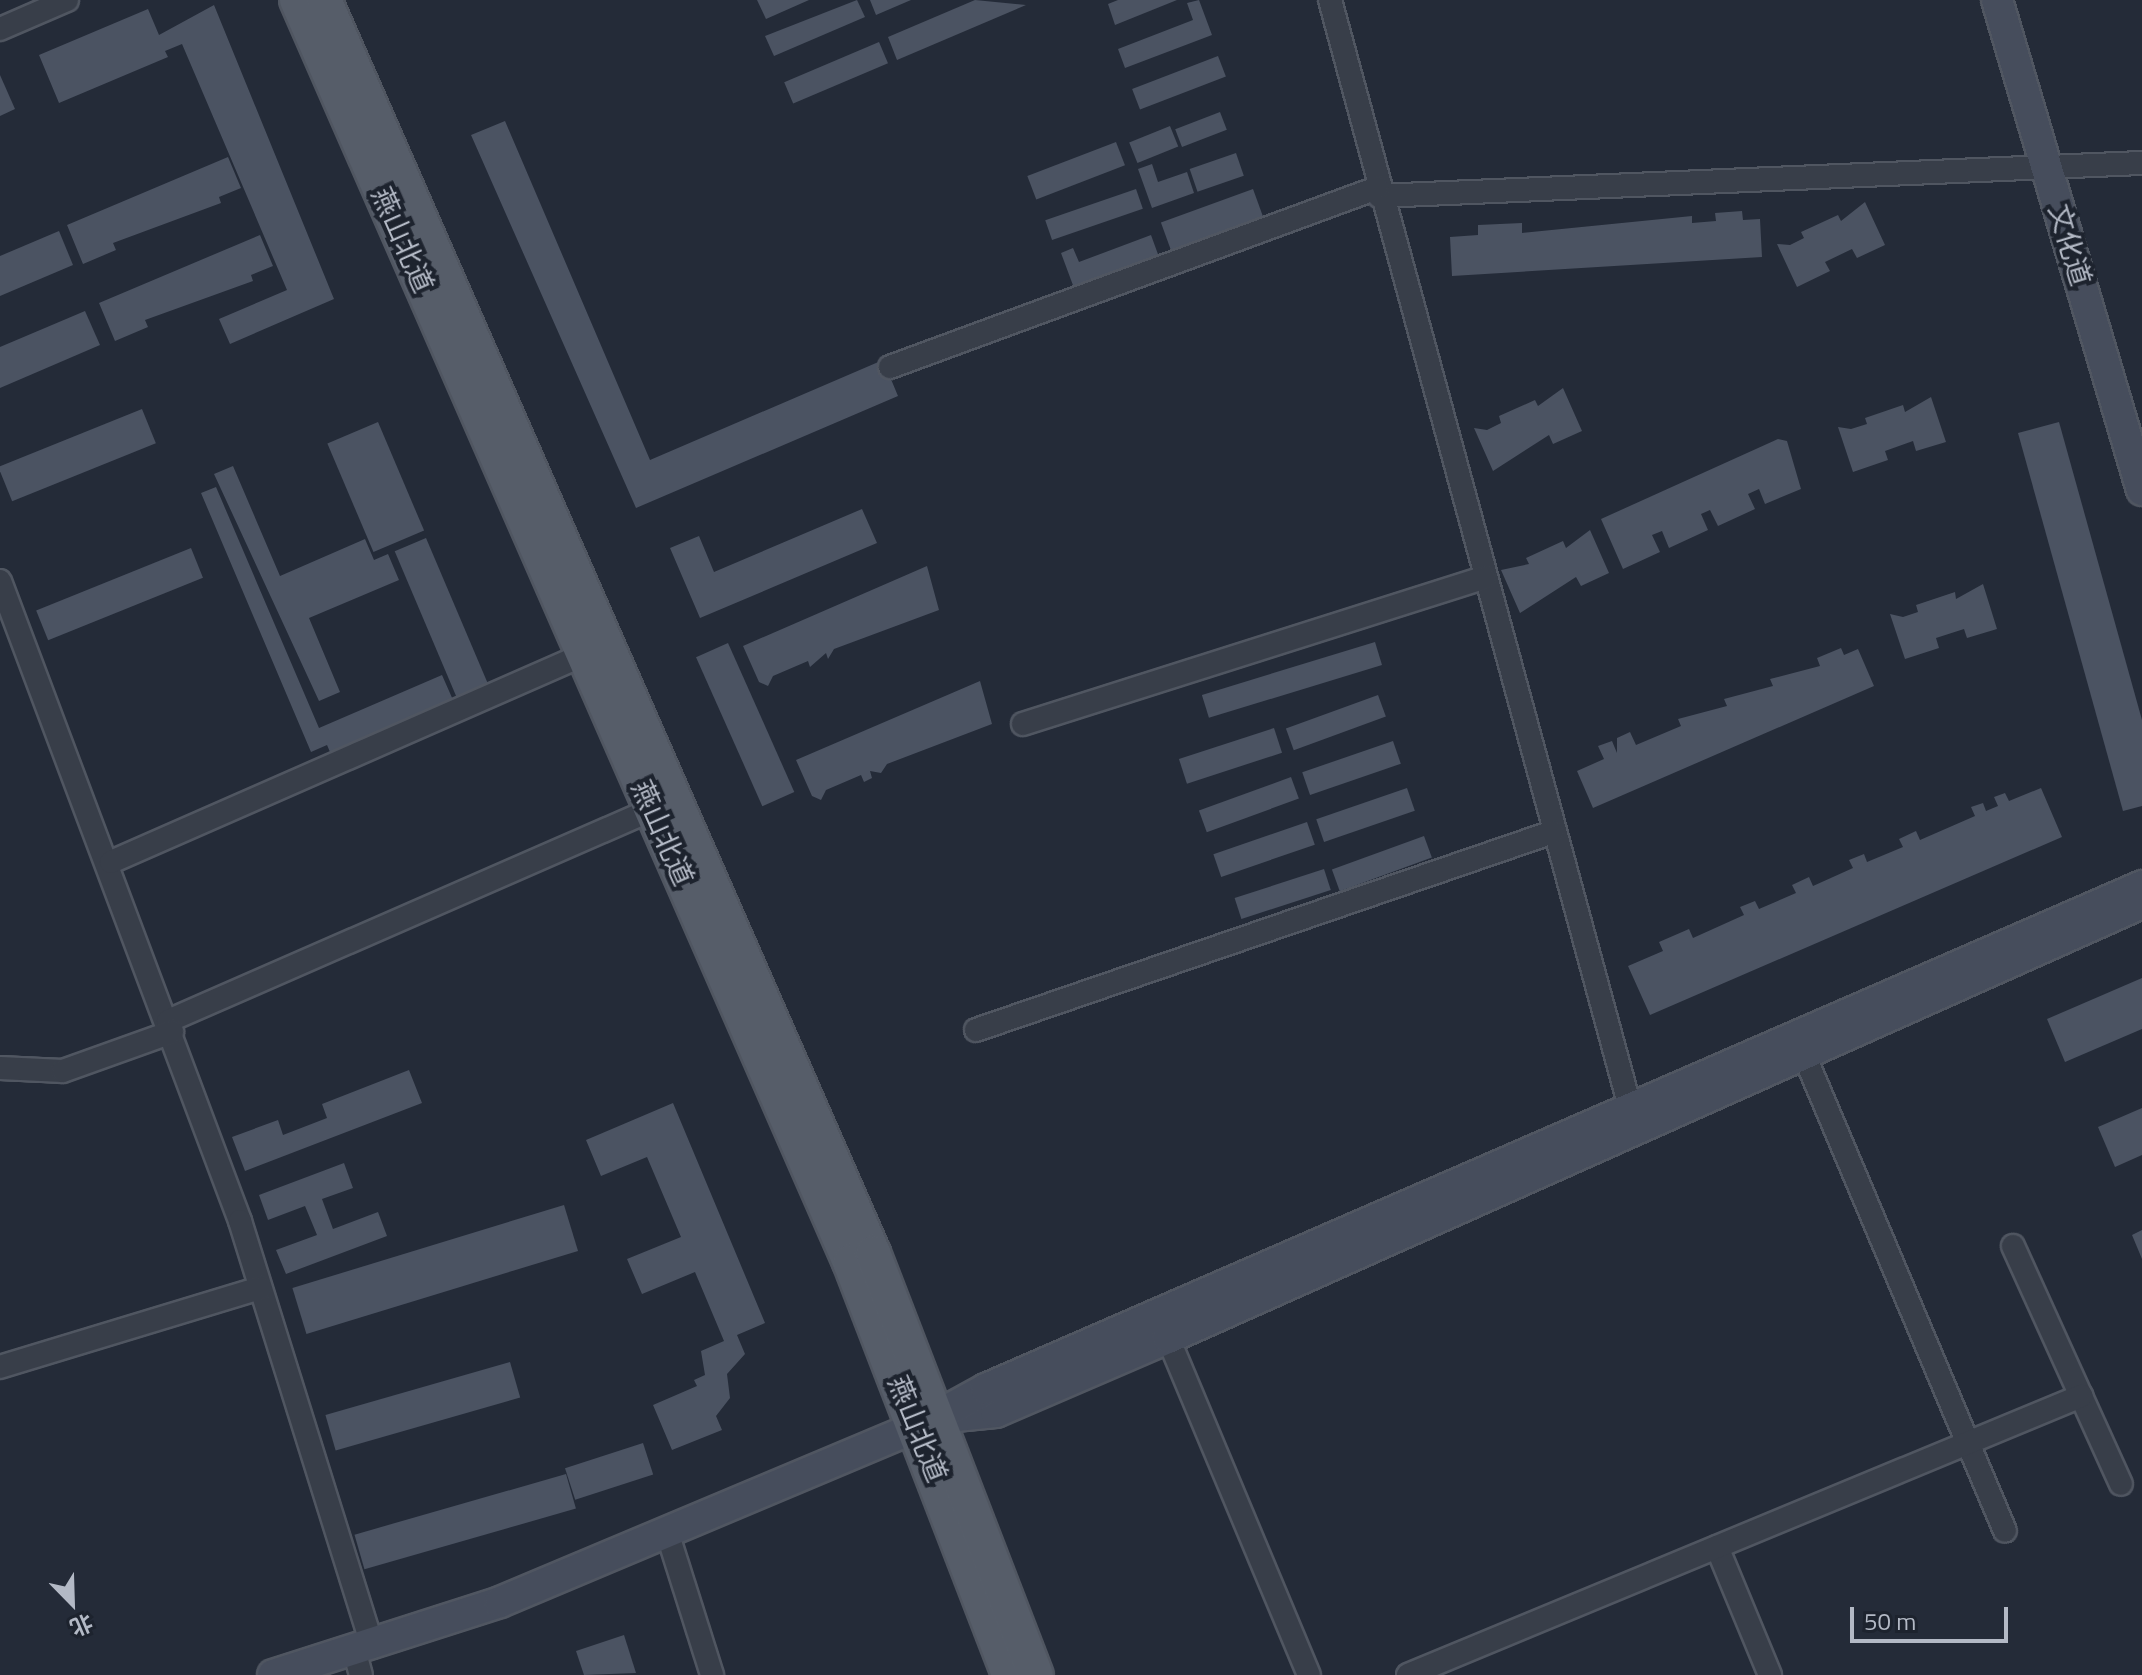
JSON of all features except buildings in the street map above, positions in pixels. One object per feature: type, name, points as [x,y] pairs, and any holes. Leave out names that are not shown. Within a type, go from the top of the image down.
[{"type":"main road","name":"燕山北道","points":[[297,0],[653,809],[928,1422],[1009,1675]]},
{"type":"main road","name":"燕山北道","points":[[324,0],[1036,1675]]},
{"type":"main road","name":"文化道","points":[[1997,0],[2142,490]]},
{"type":"main road","points":[[273,1675],[363,1658],[928,1422],[986,1389],[2142,886]]},
{"type":"main road","points":[[928,1422],[996,1412],[1805,1057],[2142,903]]},
{"type":"street","points":[[0,29],[67,0]]},
{"type":"street","points":[[1330,0],[1378,192],[1630,1107]]},
{"type":"street","points":[[890,367],[1378,192],[2142,163]]},
{"type":"street","points":[[1023,724],[1484,578]]},
{"type":"street","points":[[0,581],[111,862],[260,1288],[363,1658]]},
{"type":"street","points":[[111,862],[585,654]]},
{"type":"street","points":[[0,1068],[63,1071],[653,809]]},
{"type":"street","points":[[976,1030],[1553,832]]},
{"type":"street","points":[[1805,1057],[2005,1531]]},
{"type":"street","points":[[2013,1246],[2121,1484]]},
{"type":"street","points":[[0,1367],[260,1288]]},
{"type":"street","points":[[1168,1338],[1309,1675]]},
{"type":"street","points":[[1408,1675],[2081,1396]]},
{"type":"street","points":[[667,1532],[712,1675]]},
{"type":"street","points":[[1717,1547],[1770,1675]]}]
